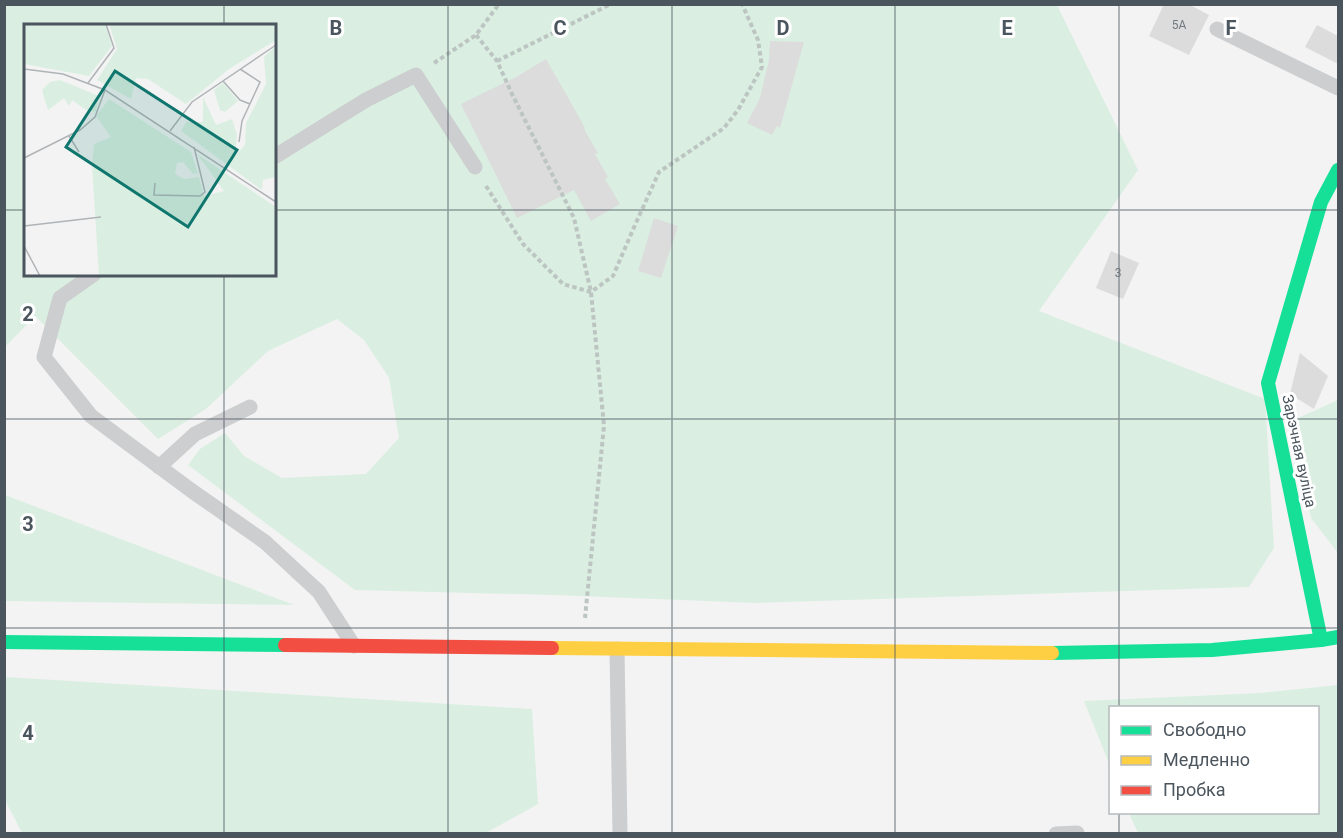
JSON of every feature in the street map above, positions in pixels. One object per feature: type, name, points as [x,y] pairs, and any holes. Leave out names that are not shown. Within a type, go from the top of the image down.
[{"type":"main road","name":"Зарэчная вуліца","points":[[1321,640],[1268,383],[1321,202],[1338,170]]},
{"type":"main road","points":[[4,642],[1055,653],[1212,650],[1338,637]]},
{"type":"lane","points":[[1217,28],[1338,88]]},
{"type":"lane","points":[[276,156],[366,100],[416,75],[475,167]]},
{"type":"lane","points":[[91,276],[60,298],[44,357],[91,416],[265,542],[319,592],[354,646]]},
{"type":"lane","points":[[159,467],[195,434],[250,407]]},
{"type":"lane","points":[[617,649],[620,834]]},
{"type":"lane","points":[[1056,834],[1077,833]]},
{"type":"path","points":[[416,75],[476,35],[499,4]]},
{"type":"path","points":[[497,61],[611,4]]},
{"type":"path","points":[[591,292],[613,276],[659,172],[724,128],[738,110],[762,68],[758,40],[742,4]]},
{"type":"path","points":[[476,35],[497,61],[574,218],[591,292],[604,426],[582,648]]},
{"type":"path","points":[[475,167],[523,244],[563,284],[591,292]]},
{"type":"green space","points":[[5,5],[1057,5],[1138,170],[1039,311],[1265,399],[1274,548],[1249,587],[757,603],[355,590],[188,465],[200,449],[225,433],[244,456],[282,478],[366,474],[399,438],[389,378],[364,340],[337,319],[268,351],[206,409],[158,439],[35,316],[5,347]]},
{"type":"green space","points":[[1338,400],[1338,553],[1311,518],[1289,422]]},
{"type":"green space","points":[[5,495],[294,605],[5,601]]},
{"type":"green space","points":[[5,677],[532,709],[538,804],[486,833],[22,833],[5,800]]},
{"type":"green space","points":[[1338,685],[1338,833],[1138,833],[1129,814],[1319,814],[1319,706],[1109,706],[1109,764],[1084,701],[1261,693]]},
{"type":"building","points":[[1164,4],[1188,4],[1209,15],[1189,55],[1149,36]]},
{"type":"building","points":[[1317,25],[1338,36],[1338,64],[1305,47]]},
{"type":"building","points":[[770,41],[804,42],[780,128],[777,126],[772,135],[747,123],[760,98],[769,60]]},
{"type":"building","points":[[546,59],[598,153],[595,154],[608,177],[605,179],[620,204],[591,221],[574,190],[517,218],[461,104],[516,77]]},
{"type":"building","points":[[654,218],[678,226],[661,278],[638,271]]},
{"type":"building","points":[[1111,251],[1139,263],[1123,299],[1096,288]]},
{"type":"building","points":[[1300,353],[1328,376],[1314,409],[1290,394]]},
{"type":"traffic: fast","points":[[1321,640],[1268,383],[1321,202],[1338,170]]},
{"type":"traffic: fast","points":[[1052,653],[1212,650],[1338,637]]},
{"type":"traffic: fast","points":[[4,642],[285,645]]},
{"type":"traffic: slow","points":[[552,648],[1052,653]]},
{"type":"traffic: jam","points":[[285,645],[552,648]]}]
